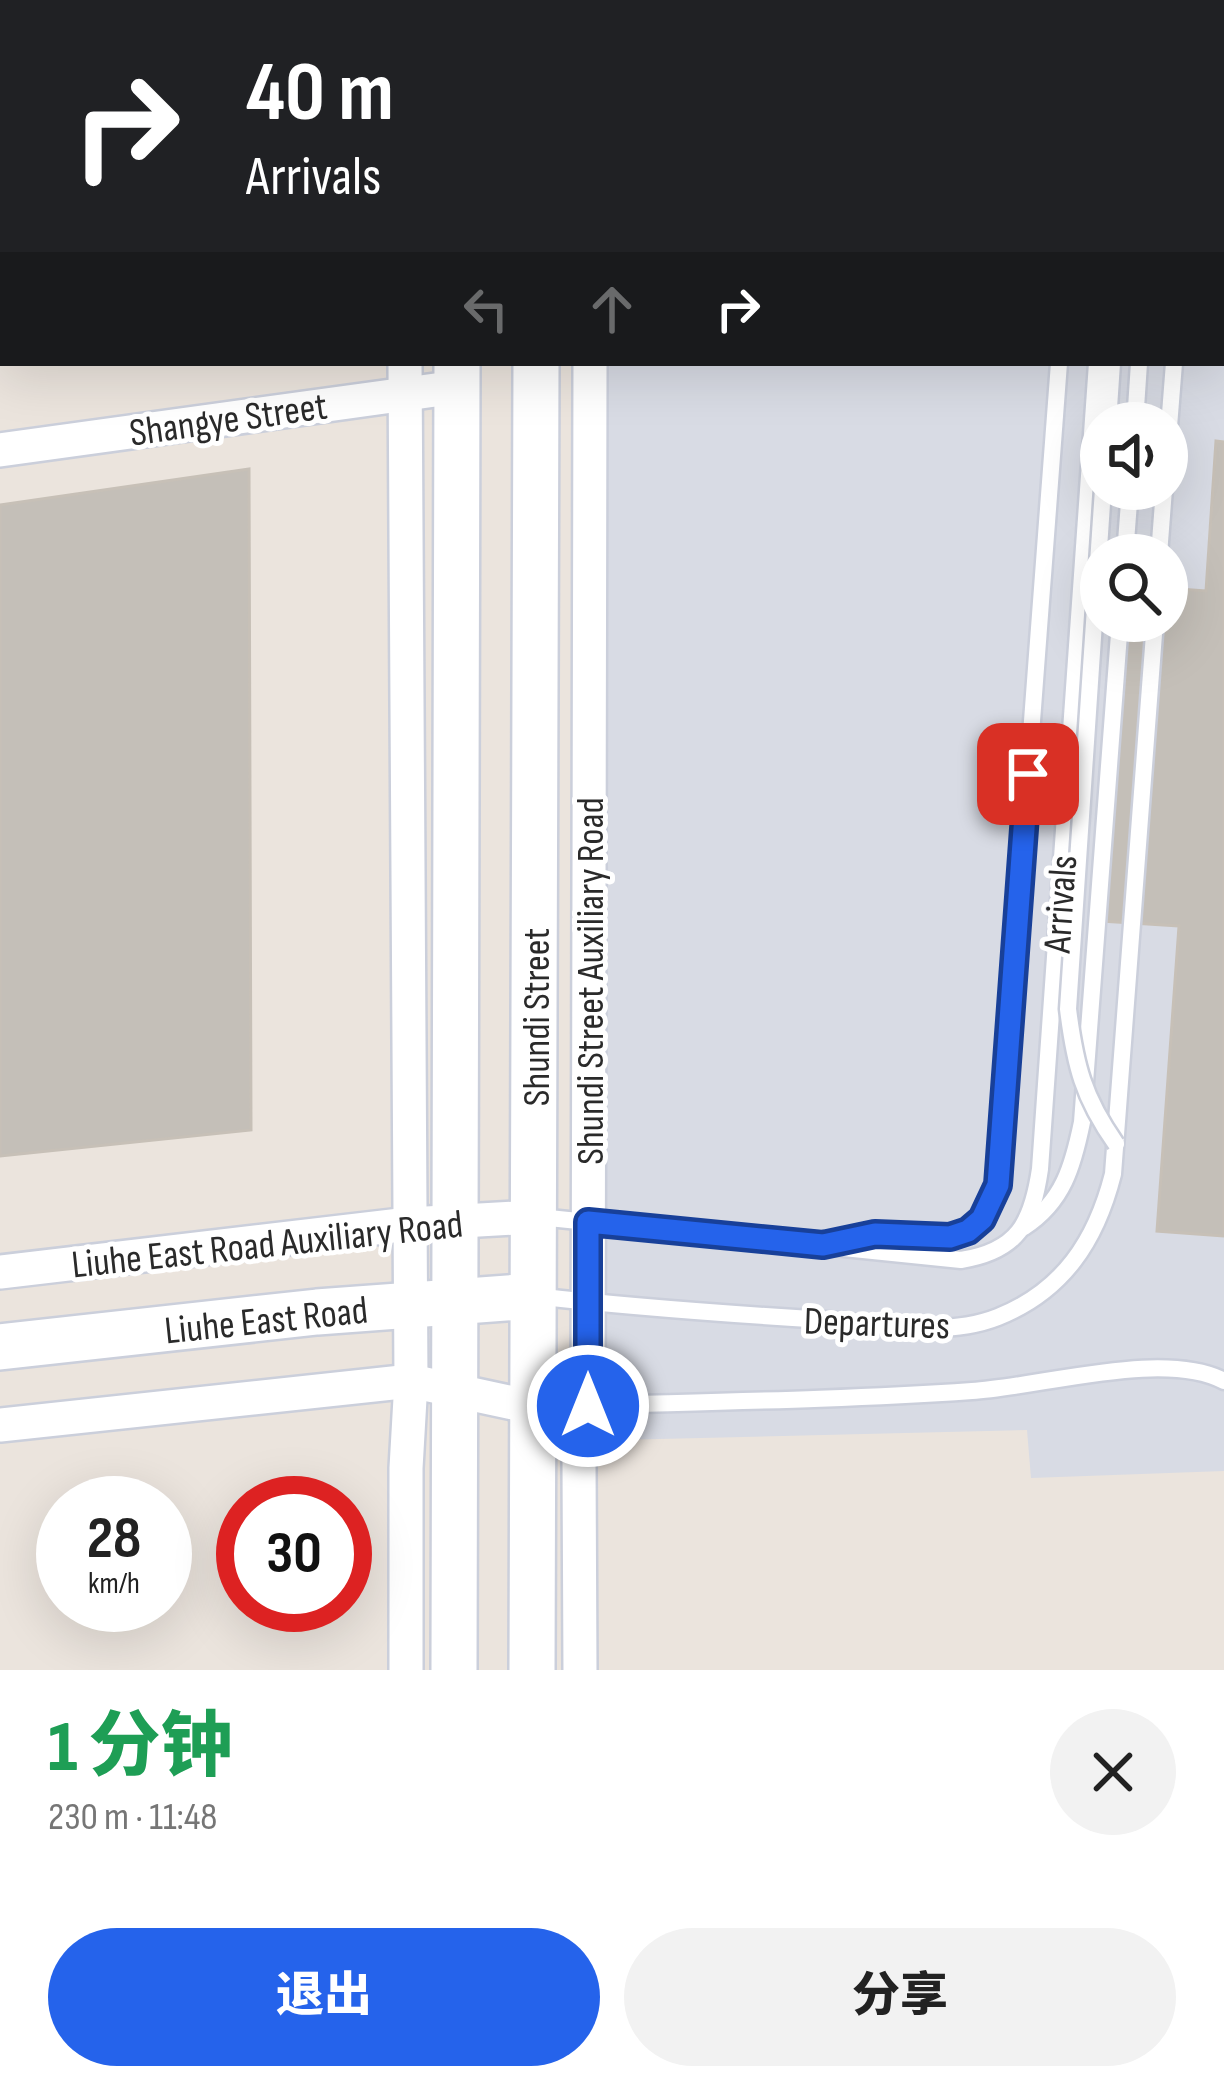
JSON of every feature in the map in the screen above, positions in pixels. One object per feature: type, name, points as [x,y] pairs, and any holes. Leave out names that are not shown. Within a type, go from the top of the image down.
[{"type":"main road","name":"Shundi Street","points":[[532,1670],[536,366]]},
{"type":"main road","name":"Shundi Street","points":[[454,1670],[457,375]]},
{"type":"main road","name":"Liuhe East Road","points":[[0,1347],[410,1304],[533,1296]]},
{"type":"street","name":"Shundi Street Auxiliary Road","points":[[580,1670],[579,1462],[598,1303],[588,1222],[590,366]]},
{"type":"street","name":"Shangye Street","points":[[0,450],[405,378],[457,375]]},
{"type":"street","points":[[405,378],[411,1381],[406,1670]]},
{"type":"street","name":"Liuhe East Road Auxiliary Road","points":[[0,1272],[410,1224],[533,1216]]},
{"type":"street","points":[[0,1425],[411,1381],[532,1407]]},
{"type":"lane","points":[[823,1245],[875,1234],[950,1237],[968,1231],[982,1219],[998,1185],[1060,366]]},
{"type":"lane","name":"Arrivals","points":[[1024,1228],[1036,1198],[1040,1169],[1097,366]]},
{"type":"lane","points":[[1109,402],[1112,366]]},
{"type":"lane","points":[[1136,402],[1139,366]]},
{"type":"lane","points":[[1171,402],[1174,366]]},
{"type":"lane","points":[[1102,510],[1068,1009],[1075,1063],[1090,1107],[1116,1144]]},
{"type":"lane","name":"Arrivals","points":[[533,1216],[961,1260],[1004,1248],[1044,1214],[1062,1190],[1082,1122],[1118,642]]},
{"type":"lane","name":"Departures","points":[[533,1296],[937,1328],[979,1323],[1055,1283],[1085,1249],[1106,1201],[1116,1144],[1152,642]]},
{"type":"lane","points":[[532,1407],[977,1391],[1114,1372],[1203,1370],[1224,1381]]},
{"type":"shaded area","points":[[577,366],[1224,366],[1224,1471],[1031,1478],[1027,1430],[575,1441]]},
{"type":"building","points":[[1216,441],[1224,442],[1224,1236],[1157,1231],[1179,926],[1102,921],[1122,642],[1188,642],[1188,590],[1206,591]]},
{"type":"building","points":[[249,469],[251,1130],[0,1156],[0,505]]},
{"type":"route","points":[[588,1406],[588,1222],[823,1245],[875,1234],[950,1237],[982,1219],[998,1185],[1028,774]]}]
